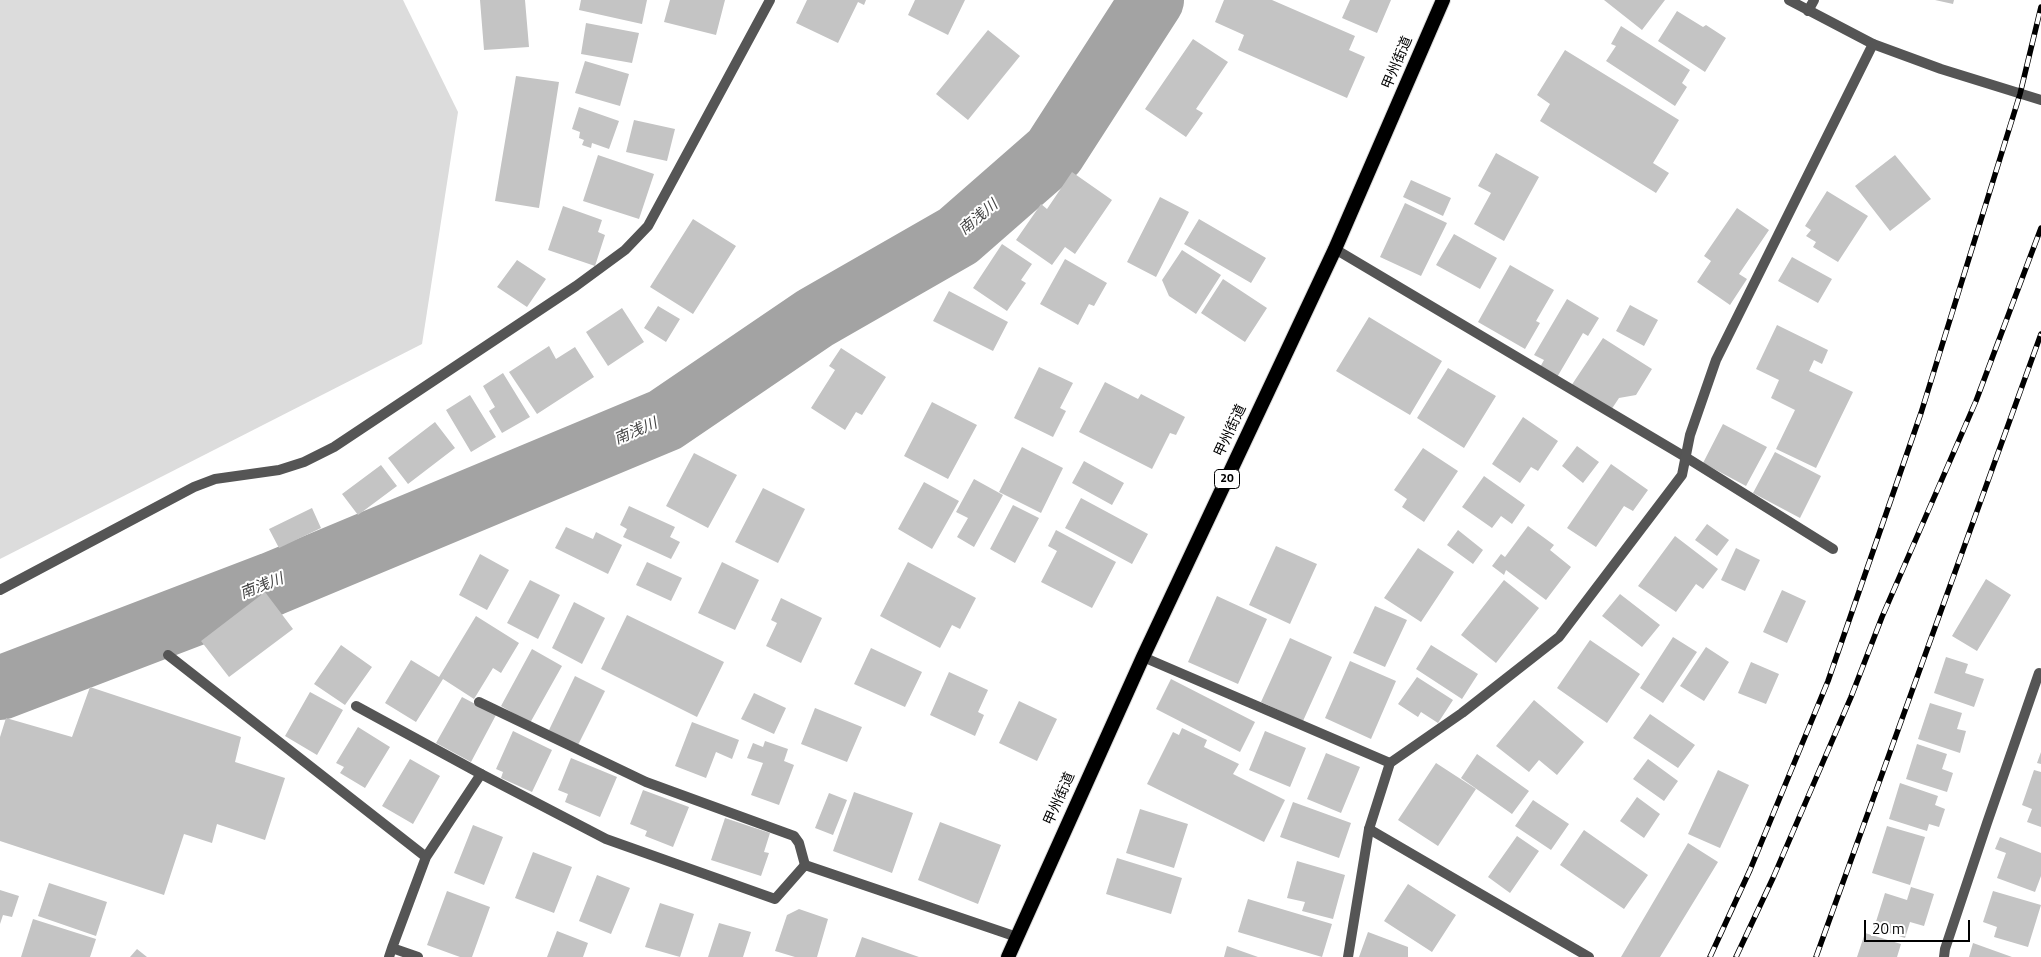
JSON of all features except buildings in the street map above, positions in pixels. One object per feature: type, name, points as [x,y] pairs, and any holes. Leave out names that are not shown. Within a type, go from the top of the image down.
[{"type":"highway","name":"甲州街道","points":[[1008,957],[1143,656],[1336,249],[1443,0]]},
{"type":"street","points":[[0,590],[194,487],[215,479],[279,470],[304,462],[334,447],[568,291],[625,250],[648,226],[770,0]]},
{"type":"street","points":[[1789,0],[1873,44],[1941,69],[2041,100]]},
{"type":"street","points":[[1808,11],[1814,0]]},
{"type":"street","points":[[1348,957],[1369,829],[1390,763],[1462,713],[1559,637],[1682,475],[1687,458],[1690,435],[1716,360],[1873,44]]},
{"type":"street","points":[[1336,249],[1687,458],[1833,549]]},
{"type":"street","points":[[168,655],[426,857]]},
{"type":"street","points":[[1143,656],[1390,763]]},
{"type":"street","points":[[1944,957],[1987,823],[2041,674]]},
{"type":"street","points":[[480,702],[646,782],[794,836],[800,843],[804,865]]},
{"type":"street","points":[[356,706],[606,839],[775,899],[804,865]]},
{"type":"street","points":[[418,957],[391,953],[426,857],[481,774]]},
{"type":"street","points":[[1369,829],[1589,957]]},
{"type":"street","points":[[804,865],[1017,937]]},
{"type":"shaded area","points":[[0,0],[403,0],[458,112],[422,344],[0,559]]},
{"type":"waterway","name":"南浅川","points":[[0,688],[272,584],[665,420],[815,318],[958,236],[1054,152],[1152,0]]},
{"type":"railway","points":[[1710,957],[1750,870],[1828,681],[1921,413],[2020,94],[2041,7]]},
{"type":"railway","points":[[1736,957],[1773,878],[1851,697],[1882,617],[1976,401],[2041,228]]},
{"type":"railway","points":[[1816,957],[2041,334]]}]
